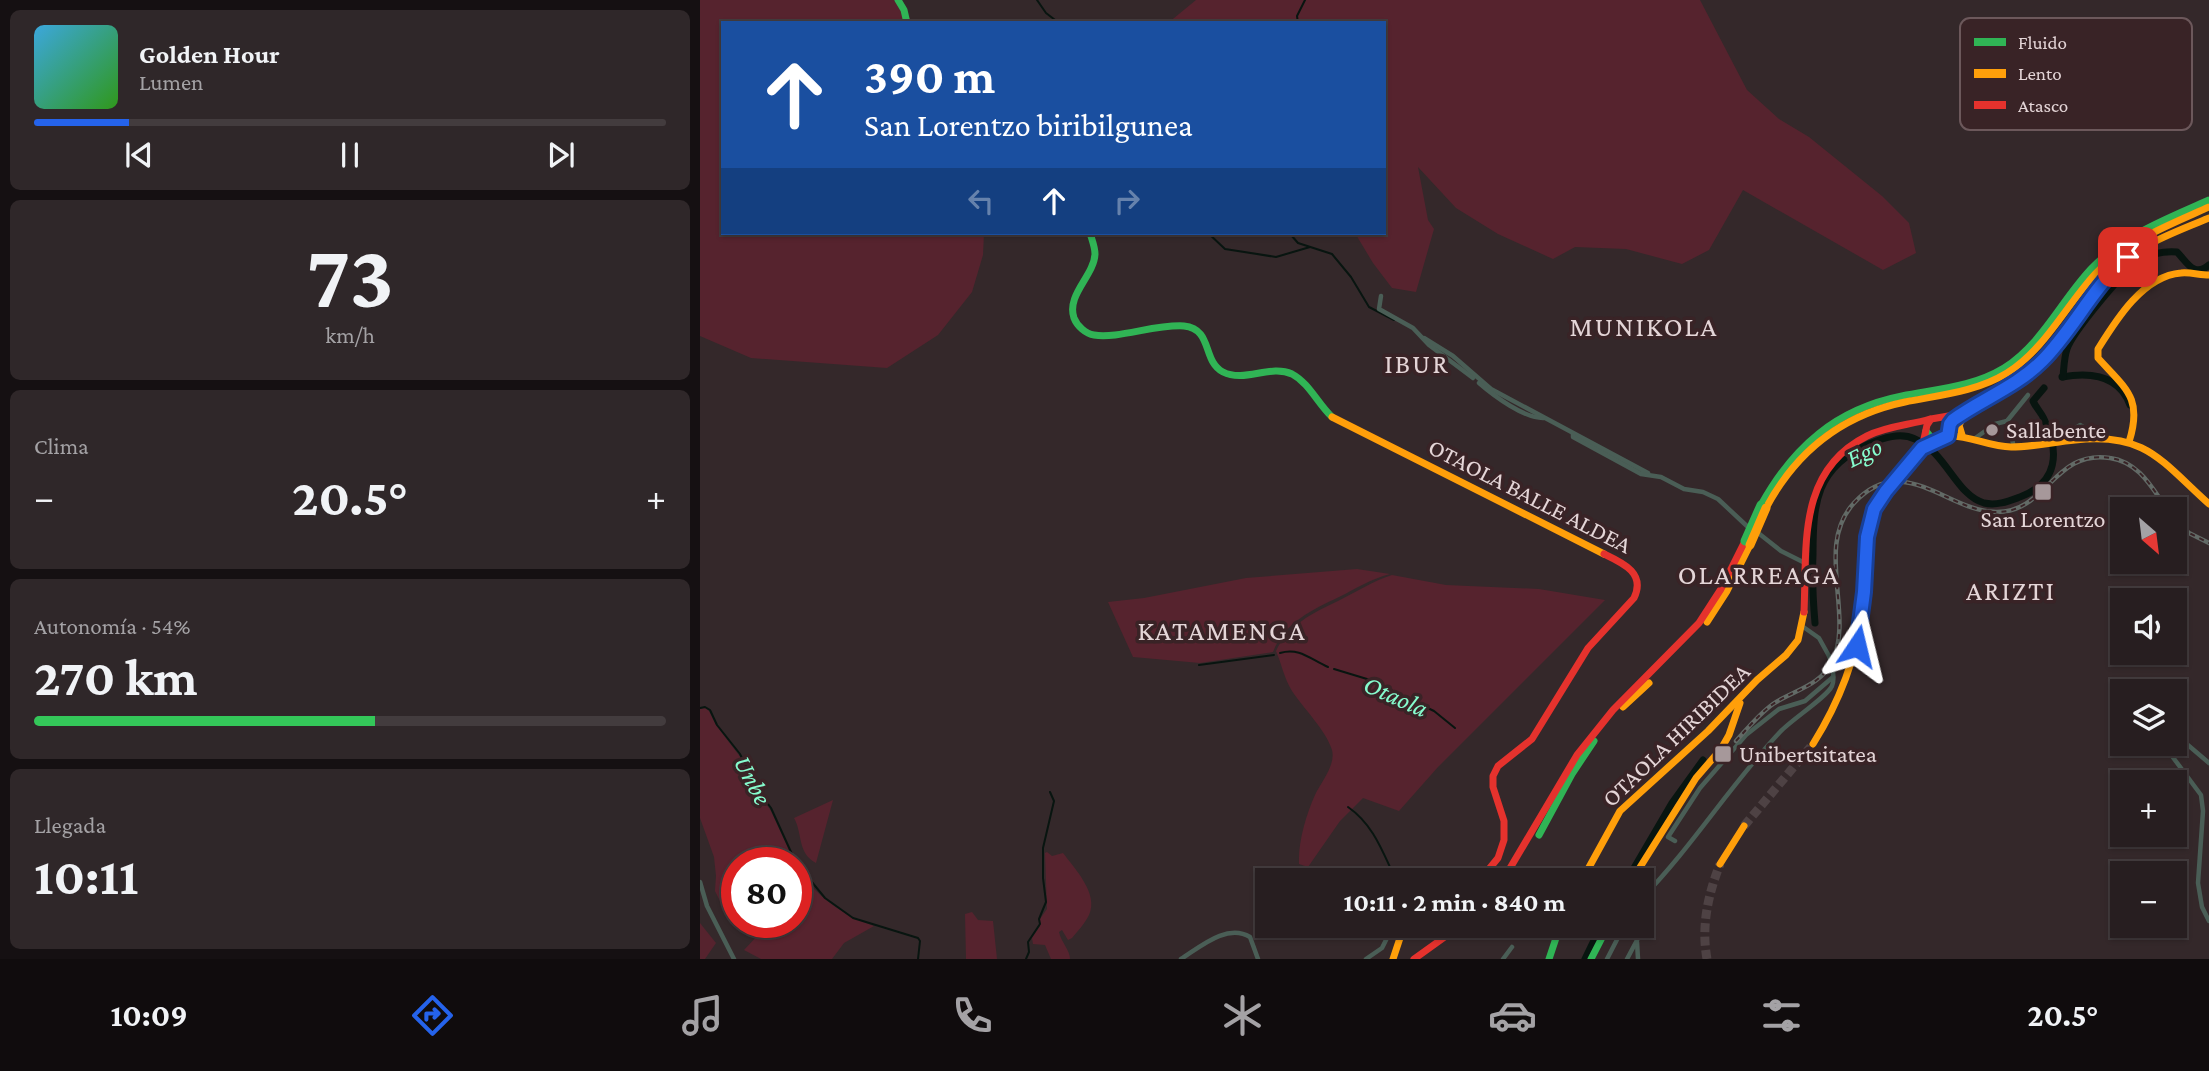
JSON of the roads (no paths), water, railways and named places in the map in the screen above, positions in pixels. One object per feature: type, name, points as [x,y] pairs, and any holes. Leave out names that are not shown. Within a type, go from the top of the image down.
[{"type":"main road","points":[[898,0],[907,21]]},
{"type":"main road","points":[[2044,335],[2091,268],[2120,243],[2151,225],[2209,201]]},
{"type":"main road","points":[[1519,868],[1592,744],[1617,713],[1705,624],[1727,591],[1764,506],[1797,460],[1812,445],[1842,424],[1878,408],[1956,393],[1987,383],[2008,372],[2029,352],[2110,259],[2138,238],[2209,207]]},
{"type":"main road","points":[[1813,744],[1839,696],[1854,653],[1863,612],[1868,527],[1874,509],[1886,491],[1930,433],[2015,384],[2043,360],[2107,276],[2128,257],[2155,240],[2209,218]]},
{"type":"main road","name":"OTAOLA BALLE ALDEA","points":[[1090,235],[1095,254],[1092,267],[1072,308],[1074,319],[1082,330],[1093,335],[1189,327],[1204,336],[1213,361],[1225,374],[1289,373],[1304,383],[1328,414],[1336,420],[1632,568],[1639,584],[1634,598],[1588,648],[1532,739],[1503,760],[1494,772],[1493,790],[1506,828],[1500,855],[1489,868]]},
{"type":"main road","points":[[2129,442],[2137,417],[2136,406],[2126,388],[2098,358],[2098,349],[2137,296],[2152,284],[2181,273],[2209,275]]},
{"type":"main road","points":[[1963,436],[1959,428],[1960,421],[1974,408]]},
{"type":"main road","points":[[1803,624],[1801,601],[1811,500],[1829,463],[1838,453],[1867,436],[1916,423],[1930,433],[1949,429],[1964,413]]},
{"type":"main road","points":[[1930,433],[1949,429],[1974,440],[2014,447],[2105,439],[2129,442],[2148,452],[2209,504]]},
{"type":"main road","points":[[1512,868],[1586,742],[1627,695],[1691,632],[1721,590],[1748,543]]},
{"type":"main road","name":"OTAOLA HIRIBIDEA","points":[[1589,868],[1620,811],[1711,728],[1791,649],[1803,624]]},
{"type":"main road","points":[[1640,868],[1696,778],[1721,749],[1736,710],[1761,677]]},
{"type":"main road","points":[[1711,728],[1723,727],[1727,738]]},
{"type":"main road","points":[[1720,864],[1744,826]]},
{"type":"main road","points":[[1393,957],[1400,938]]},
{"type":"main road","points":[[1414,959],[1443,938]]},
{"type":"main road","points":[[1424,959],[1452,938]]},
{"type":"main road","points":[[1549,959],[1556,938]]},
{"type":"main road","points":[[1591,959],[1602,938]]},
{"type":"street","points":[[1381,296],[1379,309],[1395,316],[1453,356],[1490,389],[1642,474],[1649,474],[1684,489],[1703,492],[1718,499],[1734,516],[1781,551],[1806,564]]},
{"type":"street","points":[[1974,440],[1995,424],[2007,421],[2028,395]]},
{"type":"street","points":[[2007,421],[2014,447]]},
{"type":"street","points":[[2061,442],[2080,425],[2105,439]]},
{"type":"street","points":[[2082,440],[2085,428]]},
{"type":"street","points":[[2074,429],[2082,440]]},
{"type":"street","points":[[1654,885],[1700,831],[1755,757],[1788,723],[1821,698],[1830,685],[1833,676],[1829,656],[1819,638],[1803,624]]},
{"type":"street","points":[[1675,841],[1668,837],[1700,788],[1737,745],[1779,709],[1805,701],[1830,685]]},
{"type":"street","points":[[2187,744],[2209,763]]},
{"type":"street","points":[[2172,756],[2201,795],[2203,811],[2198,883],[2202,907],[2209,921]]},
{"type":"street","points":[[700,882],[702,896],[734,959]]},
{"type":"street","points":[[1181,959],[1213,937],[1241,934],[1250,937],[1258,959]]},
{"type":"street","points":[[1366,959],[1382,948],[1388,938]]},
{"type":"street","points":[[1607,959],[1618,938]]},
{"type":"street","points":[[1637,940],[1638,956]]},
{"type":"street","points":[[1628,957],[1637,940]]},
{"type":"street","points":[[1503,959],[1511,947]]},
{"type":"street","points":[[1628,957],[1634,952],[1638,956]]},
{"type":"waterway","points":[[1037,0],[1046,13],[1056,21]]},
{"type":"waterway","points":[[1298,21],[1297,16],[1305,0]]},
{"type":"waterway","points":[[1210,235],[1225,249],[1276,257],[1310,247]]},
{"type":"waterway","points":[[1291,235],[1298,243],[1332,254],[1351,277],[1369,307],[1394,320]]},
{"type":"waterway","points":[[2063,377],[2067,349],[2071,341],[2088,316],[2132,266],[2149,256],[2167,252],[2177,252],[2195,269],[2204,269],[2209,265]]},
{"type":"waterway","name":"Ego","points":[[2062,377],[2083,375],[2102,378],[2119,387],[2130,405]]},
{"type":"waterway","name":"Ego","points":[[1815,623],[1814,519],[1821,488],[1838,464],[1851,453],[1874,442],[1892,437],[1909,437],[1935,453],[1958,483],[1974,498],[1994,504],[2020,497],[2042,484],[2052,465],[2049,431],[2033,401],[2044,388]]},
{"type":"waterway","name":"Otaola","points":[[1280,653],[1299,653],[1328,667]]},
{"type":"waterway","name":"Otaola","points":[[1199,665],[1274,655]]},
{"type":"waterway","name":"Otaola","points":[[1334,669],[1367,679],[1434,711],[1455,728]]},
{"type":"waterway","name":"Unbe","points":[[700,708],[710,710],[717,725],[740,754],[757,789],[771,808],[789,847]]},
{"type":"waterway","points":[[1634,868],[1672,803],[1703,760]]},
{"type":"waterway","points":[[1026,959],[1029,952],[1028,942],[1040,924],[1039,919],[1046,902],[1043,848],[1054,801],[1050,792]]},
{"type":"waterway","points":[[1348,807],[1365,822],[1390,868]]},
{"type":"waterway","name":"Unbe","points":[[812,882],[825,898],[853,918],[918,938],[918,959]]},
{"type":"waterway","points":[[1585,959],[1595,938]]},
{"type":"tunnel","points":[[1744,826],[1813,744]]},
{"type":"tunnel","points":[[1707,959],[1707,911],[1720,864]]},
{"type":"railway","points":[[1736,741],[1768,708],[1821,677],[1832,662],[1838,644],[1840,624],[1837,540],[1843,520],[1854,503],[1872,488],[1890,482],[1908,483],[1978,509],[1996,512],[2013,510],[2027,503],[2076,463],[2091,458],[2110,458],[2120,460],[2137,470],[2158,497]]},
{"type":"railway","points":[[2188,532],[2209,543]]},
{"type":"place","name":"Sallabente","points":[[1992,430]]},
{"type":"place","name":"San Lorentzo","points":[[2043,492]]},
{"type":"place","name":"Unibertsitatea","points":[[1723,754]]},
{"type":"district","name":"MUNIKOLA","points":[[1644,326]]},
{"type":"district","name":"IBUR","points":[[1417,363]]},
{"type":"district","name":"OLARREAGA","points":[[1759,574]]},
{"type":"district","name":"ARIZTI","points":[[2011,590]]},
{"type":"district","name":"KATAMENGA","points":[[1222,630]]}]
